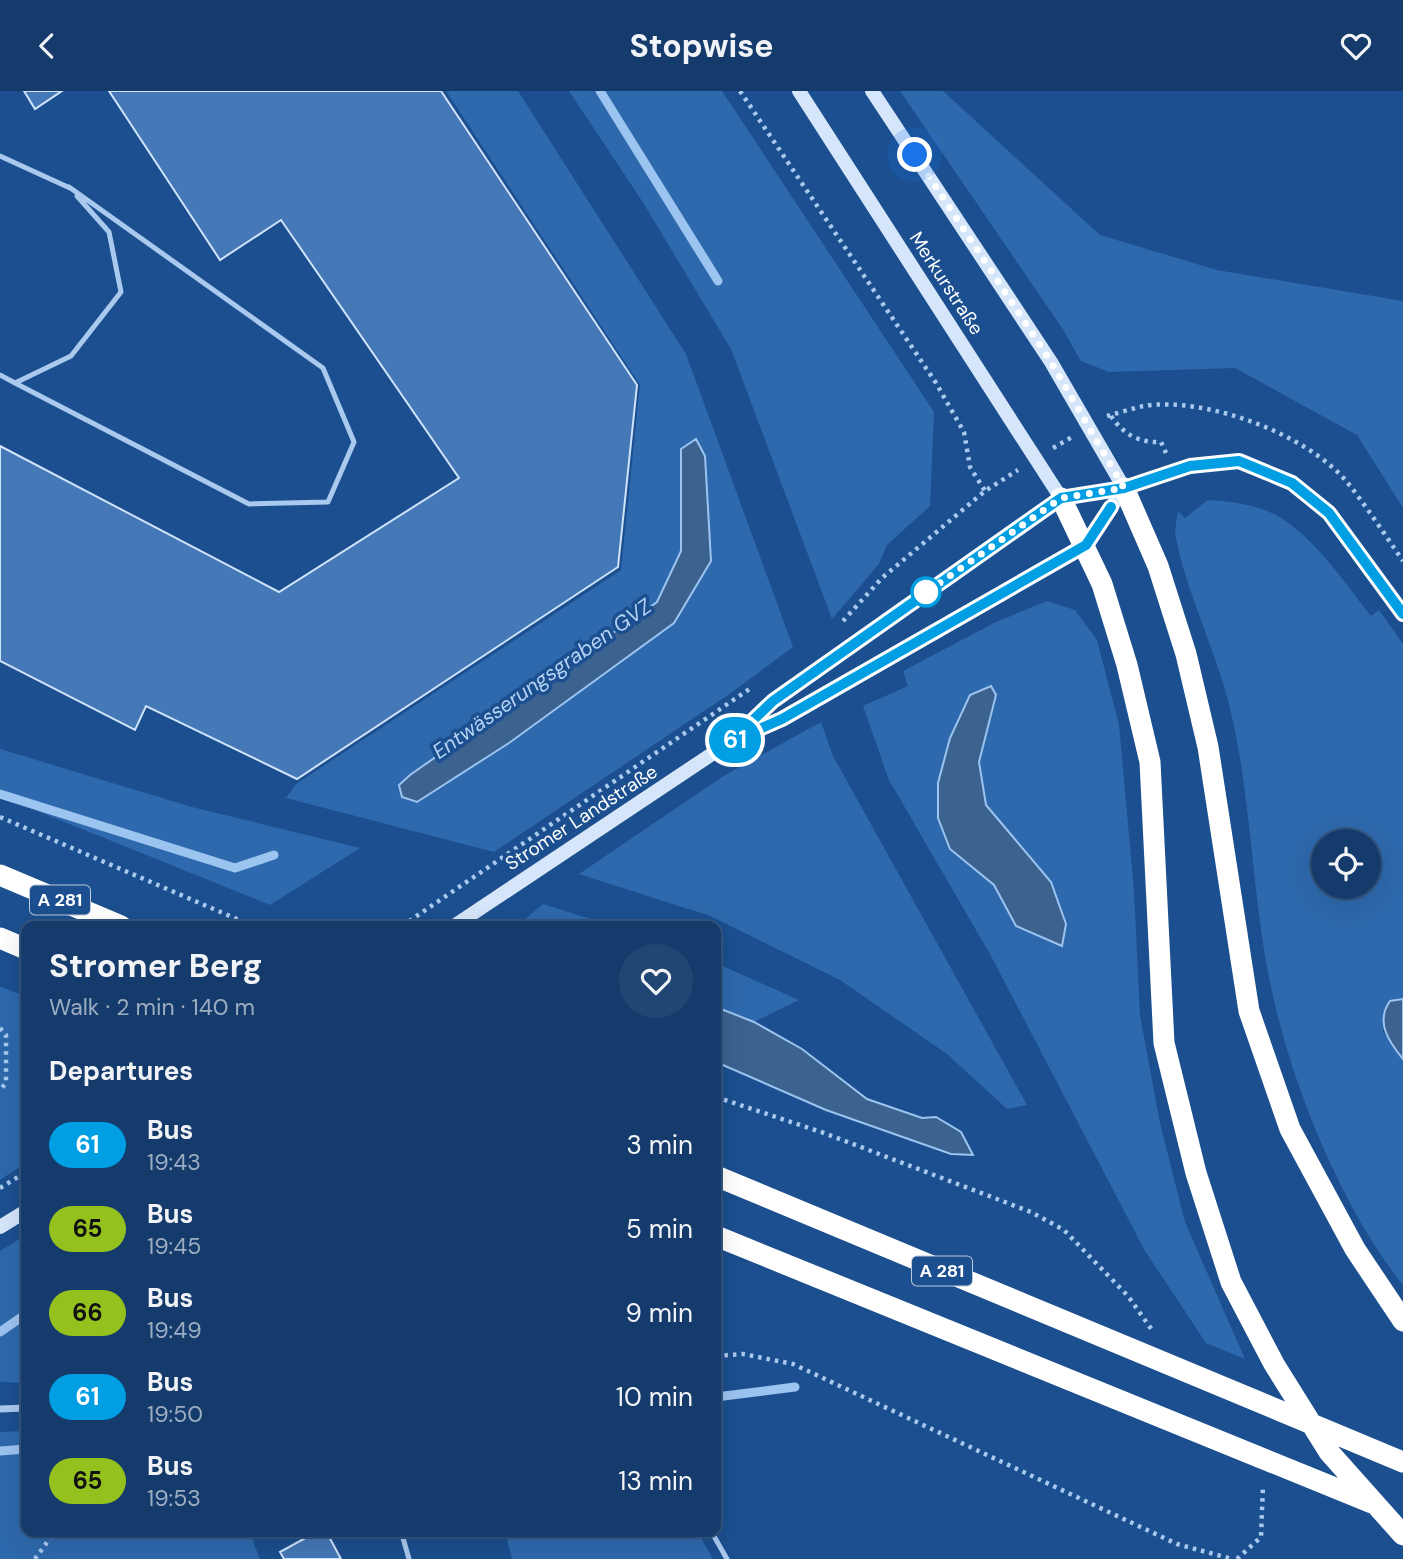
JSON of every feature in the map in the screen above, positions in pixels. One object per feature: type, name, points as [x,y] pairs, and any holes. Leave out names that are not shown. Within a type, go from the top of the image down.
[{"type":"highway","points":[[1124,488],[1158,566],[1183,640],[1208,747],[1223,857],[1254,1024],[1290,1129],[1355,1249],[1403,1321]]},
{"type":"highway","points":[[1061,498],[1086,545],[1102,584],[1127,665],[1150,762],[1164,1043],[1200,1185],[1231,1282],[1275,1364],[1329,1452],[1403,1535]]},
{"type":"highway","name":"A 281","points":[[0,875],[109,921]]},
{"type":"highway","points":[[0,938],[21,947]]},
{"type":"highway","name":"A 281","points":[[721,1178],[1169,1367],[1397,1459]]},
{"type":"highway","name":"A 281","points":[[721,1238],[1403,1516]]},
{"type":"main road","name":"Merkurstraße","points":[[799,91],[1061,498]]},
{"type":"main road","points":[[872,91],[1051,362],[1124,488]]},
{"type":"main road","name":"Stromer Landstraße","points":[[730,742],[773,701],[1061,498],[1124,488],[1190,466],[1239,461],[1292,483],[1329,513],[1403,614]]},
{"type":"main road","name":"Stromer Landstraße","points":[[461,921],[730,742],[782,719],[1086,545],[1124,488]]},
{"type":"main road","points":[[0,1227],[21,1214]]},
{"type":"street","points":[[0,1409],[21,1408]]},
{"type":"lane","points":[[0,156],[69,187],[323,368],[354,442],[328,502],[249,504],[0,375]]},
{"type":"lane","points":[[15,383],[72,356],[121,292],[109,232],[69,187]]},
{"type":"lane","points":[[403,1537],[409,1559]]},
{"type":"lane","points":[[714,1537],[727,1559]]},
{"type":"path","points":[[740,91],[936,383],[964,432],[970,467],[985,491],[882,578],[851,613]]},
{"type":"path","points":[[1111,415],[1119,428],[1135,439],[1161,442],[1175,471]]},
{"type":"path","points":[[409,921],[534,833],[752,687]]},
{"type":"path","points":[[0,817],[241,921]]},
{"type":"path","points":[[0,1028],[6,1035],[6,1083],[0,1090]]},
{"type":"path","points":[[721,1099],[824,1133],[1031,1212],[1064,1230],[1128,1296],[1146,1321]]},
{"type":"path","points":[[0,1188],[21,1175]]},
{"type":"path","points":[[721,1356],[743,1354],[793,1364],[1177,1544],[1234,1559],[1261,1537],[1262,1518]]},
{"type":"path","points":[[35,1559],[51,1537]]},
{"type":"shaded area","points":[[446,91],[518,91],[686,354],[793,647],[731,693],[494,852],[286,798],[296,784],[621,570],[640,385]],"holes":[[[681,449],[711,561],[674,623],[508,743],[417,802],[410,775],[657,602],[681,551]]]},
{"type":"shaded area","points":[[569,91],[722,91],[934,412],[930,506],[887,545],[879,564],[832,619],[731,349],[644,204]]},
{"type":"shaded area","points":[[900,91],[943,91],[1100,235],[1217,270],[1403,301],[1403,508],[1357,435],[1235,368],[1109,372],[1081,361],[1062,328]]},
{"type":"shaded area","points":[[696,439],[705,456],[711,561],[674,623],[509,743],[417,802],[402,797],[399,785],[410,775],[657,602],[681,551],[681,449]]},
{"type":"shaded area","points":[[1208,500],[1244,504],[1278,516],[1317,549],[1371,616],[1379,610],[1403,644],[1403,999],[1390,1001],[1383,1031],[1403,1059],[1403,1285],[1382,1257],[1344,1191],[1312,1119],[1286,1047],[1268,975],[1237,742],[1229,704],[1181,558],[1175,528],[1178,511],[1185,518]]},
{"type":"shaded area","points":[[1047,601],[1075,610],[1097,640],[1119,725],[1134,891],[1140,1015],[1160,1123],[1185,1222],[1245,1359],[1206,1343],[1145,1251],[991,956],[889,780],[863,706],[908,686],[903,671],[996,622]],"holes":[[[996,695],[979,762],[986,805],[1051,882],[1016,926],[994,885],[950,849]]]},
{"type":"shaded area","points":[[991,686],[996,695],[979,762],[986,805],[1051,882],[1066,924],[1062,946],[1016,926],[994,885],[950,849],[938,818],[938,783],[950,738],[970,695]]},
{"type":"shaded area","points":[[821,722],[833,756],[1027,1105],[1007,1109],[947,1054],[840,980],[710,916],[579,874],[722,777]]},
{"type":"shaded area","points":[[0,749],[192,807],[360,848],[270,905],[0,796]]},
{"type":"shaded area","points":[[543,904],[597,921],[523,921]]},
{"type":"shaded area","points":[[721,965],[799,1000],[754,1022],[721,1009]]},
{"type":"shaded area","points":[[0,986],[21,995],[21,1166],[0,1180]]},
{"type":"shaded area","points":[[1403,999],[1403,1059],[1389,1039],[1384,1017],[1390,1001]]},
{"type":"shaded area","points":[[721,1009],[754,1022],[802,1049],[867,1099],[922,1118],[936,1117],[961,1132],[973,1155],[951,1154],[826,1110],[721,1064]]},
{"type":"shaded area","points":[[21,1238],[21,1383],[0,1382],[0,1251]]},
{"type":"shaded area","points":[[21,1431],[21,1537],[251,1537],[260,1559],[0,1559],[0,1432]]},
{"type":"shaded area","points":[[506,1537],[700,1537],[713,1559],[512,1559]]},
{"type":"building","points":[[24,91],[62,91],[35,109]]},
{"type":"building","points":[[109,91],[441,91],[637,385],[618,567],[297,779],[146,706],[135,730],[0,661],[0,446],[279,592],[459,478],[281,220],[220,260]]},
{"type":"building","points":[[307,1537],[329,1537],[341,1559],[284,1559],[280,1552]]},
{"type":"waterway","name":"Entwässerungsgraben GVZ","points":[[600,91],[718,281]]},
{"type":"waterway","name":"Entwässerungsgraben GVZ","points":[[0,794],[235,868],[274,855]]},
{"type":"waterway","points":[[0,1332],[21,1317]]},
{"type":"waterway","points":[[721,1396],[795,1387]]},
{"type":"waterway","points":[[0,1451],[21,1449]]},
{"type":"bus line","name":"61","points":[[1111,507],[1086,545],[782,719],[730,742],[773,701],[1061,498],[1124,488],[1190,466],[1239,461],[1292,483],[1329,513],[1403,614]]},
{"type":"route","points":[[915,155],[1051,362],[1090,425],[1124,488],[1061,498],[917,599],[926,592]]}]
